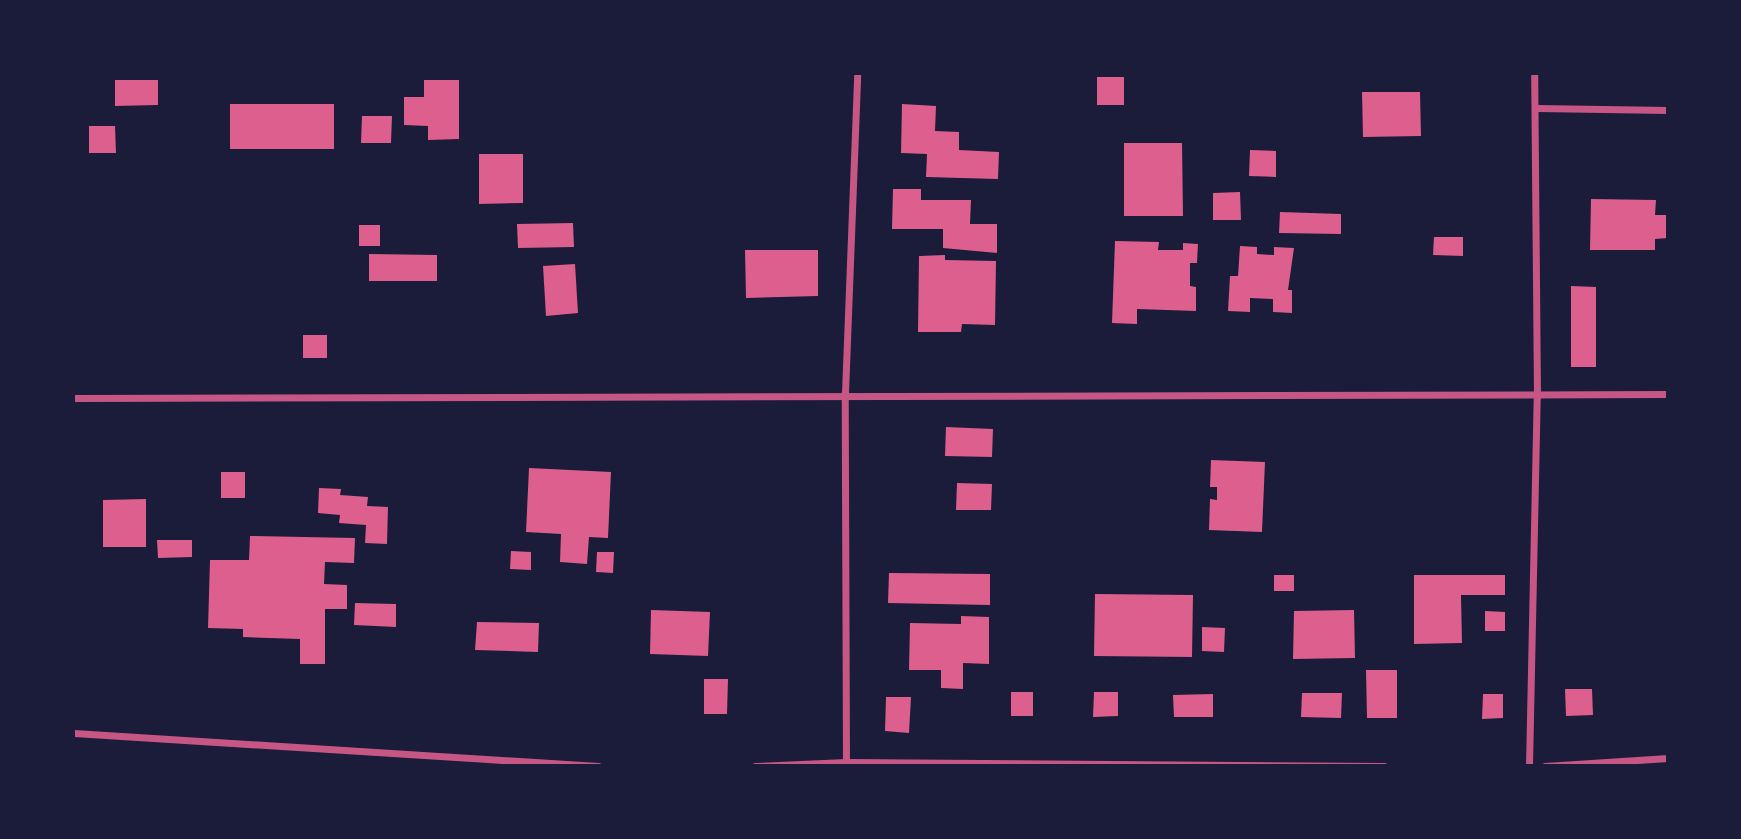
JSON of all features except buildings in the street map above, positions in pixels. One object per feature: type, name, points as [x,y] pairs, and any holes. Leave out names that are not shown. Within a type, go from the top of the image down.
[{"type":"street","points":[[846,764],[845,393],[858,74]]},
{"type":"street","points":[[1529,765],[1537,397],[1537,108],[1534,74]]},
{"type":"street","points":[[1537,108],[1668,110]]},
{"type":"street","points":[[74,398],[845,393],[1537,397],[1668,394]]},
{"type":"street","points":[[74,733],[598,765]]},
{"type":"street","points":[[1545,765],[1668,758]]},
{"type":"street","points":[[755,765],[1384,765]]}]
